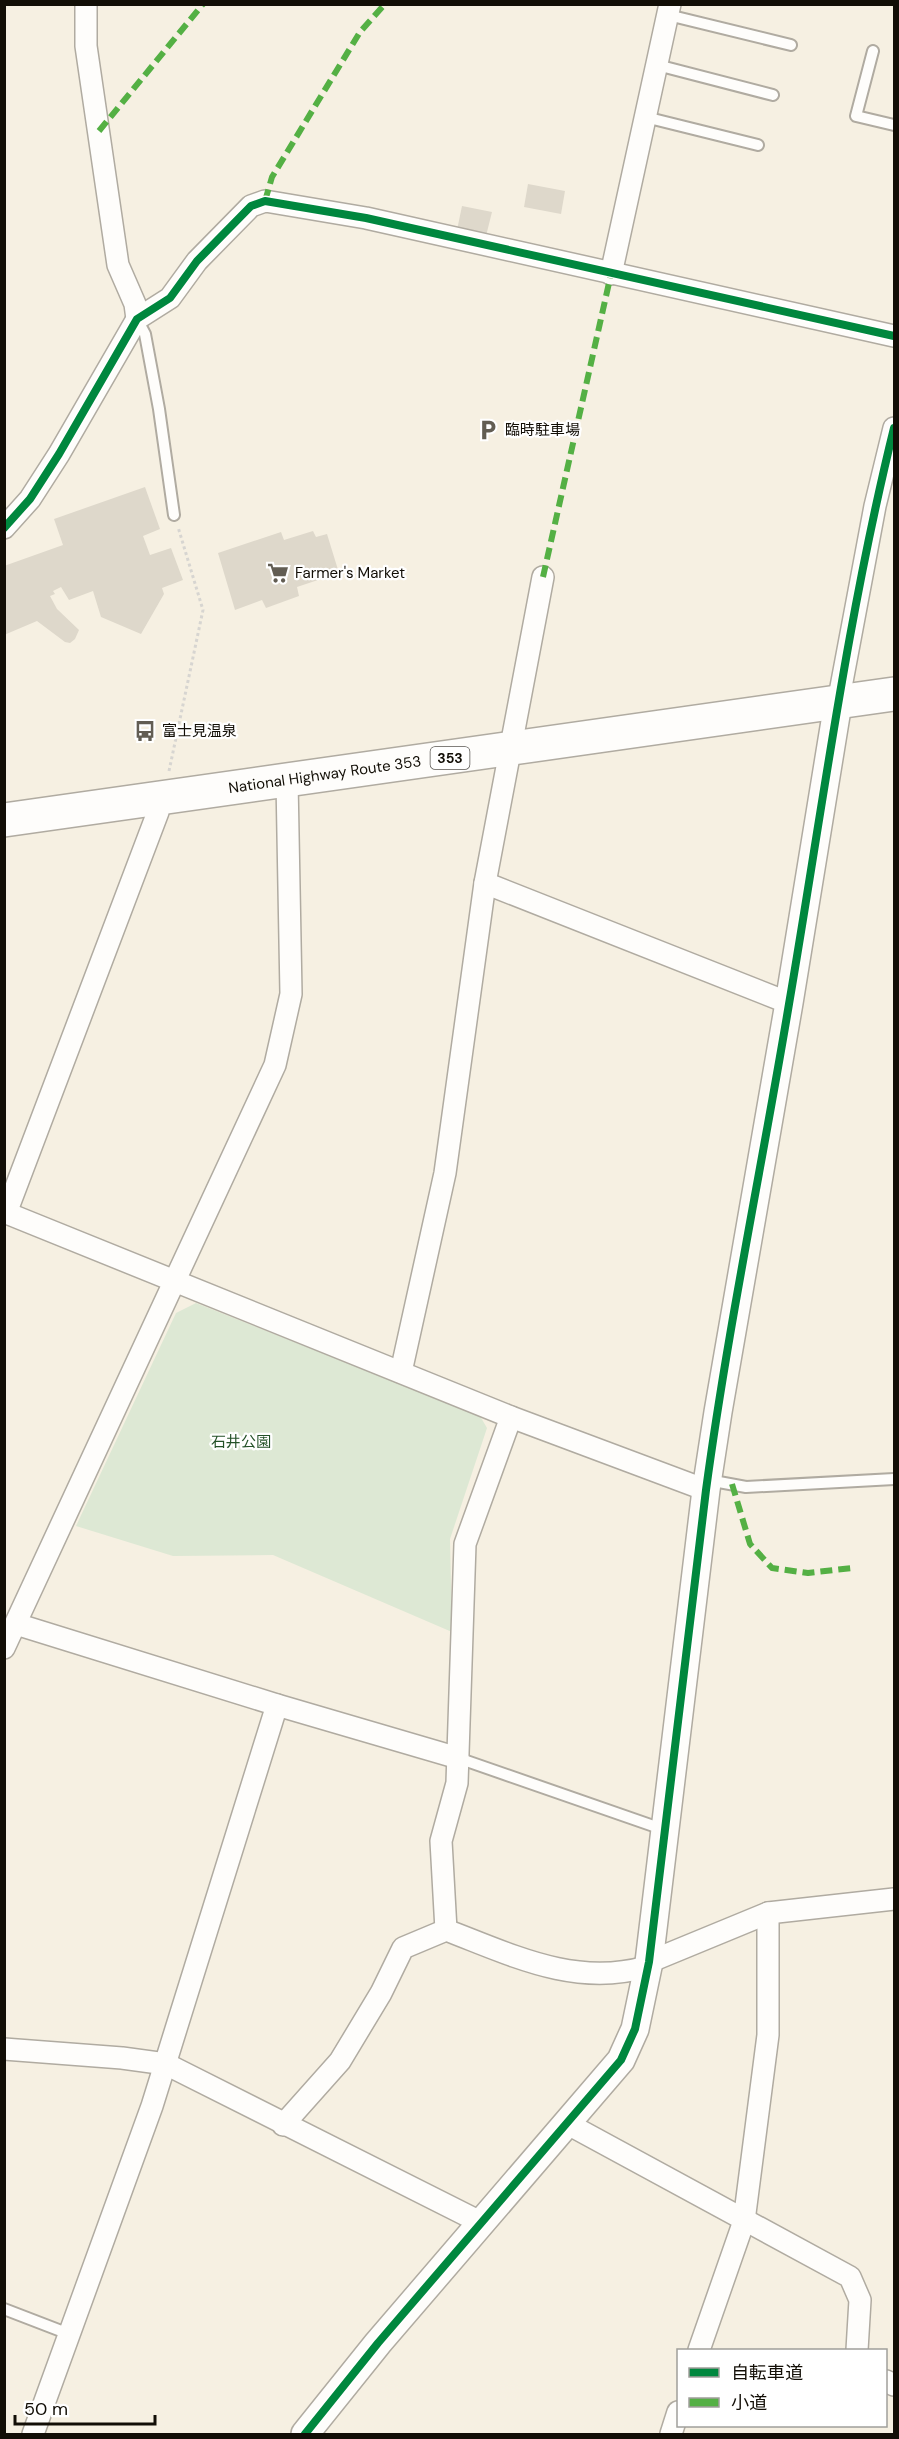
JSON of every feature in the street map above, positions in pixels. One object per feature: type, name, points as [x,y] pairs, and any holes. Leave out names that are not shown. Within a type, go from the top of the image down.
[{"type":"highway","name":"National Highway Route 353","points":[[4,820],[894,694]]},
{"type":"street","points":[[86,4],[86,46],[118,265],[135,304],[137,319]]},
{"type":"street","points":[[610,274],[669,10]]},
{"type":"street","points":[[4,528],[30,499],[54,463],[137,319],[170,298],[197,261],[251,206],[265,201],[366,218],[894,336]]},
{"type":"street","points":[[305,2434],[378,2343],[621,2060],[635,2030],[650,1962],[707,1485],[789,1003],[837,703],[875,506],[894,428]]},
{"type":"street","points":[[401,1372],[445,1173],[485,883],[543,577]]},
{"type":"street","points":[[4,1648],[275,1065],[291,994],[287,781]]},
{"type":"street","points":[[165,798],[5,1212],[511,1417],[707,1485]]},
{"type":"street","points":[[485,883],[789,1003]]},
{"type":"street","points":[[446,1930],[441,1841],[457,1783],[465,1544],[511,1417]]},
{"type":"street","points":[[16,1624],[458,1758]]},
{"type":"street","points":[[33,2434],[166,2064],[277,1705]]},
{"type":"street","points":[[283,2125],[340,2061],[381,1993],[403,1948],[446,1930],[552,1969],[611,1974],[646,1967],[650,1962],[768,1913],[894,1899]]},
{"type":"street","points":[[699,2349],[744,2221],[768,2035],[768,1913]]},
{"type":"street","points":[[4,2049],[122,2058],[166,2064],[283,2125],[482,2223]]},
{"type":"street","points":[[568,2124],[850,2277],[860,2300],[856,2349]]},
{"type":"street","points":[[671,2434],[677,2415]]},
{"type":"lane","points":[[669,10],[791,45]]},
{"type":"lane","points":[[873,51],[856,116],[894,125]]},
{"type":"lane","points":[[657,65],[773,94]]},
{"type":"lane","points":[[645,117],[758,144]]},
{"type":"lane","points":[[137,319],[145,334],[159,410],[174,515]]},
{"type":"lane","points":[[707,1485],[746,1486],[894,1479]]},
{"type":"lane","points":[[458,1758],[665,1830]]},
{"type":"lane","points":[[4,2308],[69,2334]]},
{"type":"path","points":[[165,798],[203,610],[174,515]]},
{"type":"green space","name":"石井公園","points":[[196,1303],[480,1416],[487,1428],[450,1539],[452,1632],[273,1555],[173,1556],[76,1526],[176,1313]]},
{"type":"building","points":[[528,184],[565,191],[561,214],[524,207]]},
{"type":"building","points":[[462,206],[492,212],[486,236],[457,230]]},
{"type":"building","points":[[145,487],[160,529],[143,536],[150,555],[171,548],[183,580],[162,588],[164,594],[141,634],[101,617],[93,591],[69,600],[61,587],[53,591],[55,594],[50,596],[57,609],[79,630],[75,639],[70,643],[65,642],[37,621],[4,635],[4,566],[63,545],[54,519]]},
{"type":"building","points":[[313,531],[316,537],[327,534],[339,573],[297,587],[299,596],[266,608],[262,600],[235,610],[218,553],[281,532],[284,540]]},
{"type":"marked path","points":[[99,131],[203,4]]},
{"type":"marked path","points":[[265,201],[272,177],[360,32],[385,4]]},
{"type":"marked path","points":[[543,577],[611,274]]},
{"type":"marked path","points":[[732,1484],[750,1544],[772,1568],[808,1573],[852,1568]]},
{"type":"cycle path","points":[[4,528],[30,499],[59,454],[137,319],[170,298],[197,261],[251,206],[265,201],[366,218],[894,336]]},
{"type":"cycle path","points":[[305,2434],[378,2343],[621,2060],[635,2029],[649,1962],[706,1490],[724,1368],[789,1004],[862,571],[894,428]]},
{"type":"place","name":"臨時駐車場","points":[[488,430]]},
{"type":"place","name":"Farmer's Market","points":[[278,573]]},
{"type":"place","name":"富士見温泉","points":[[145,731]]}]
